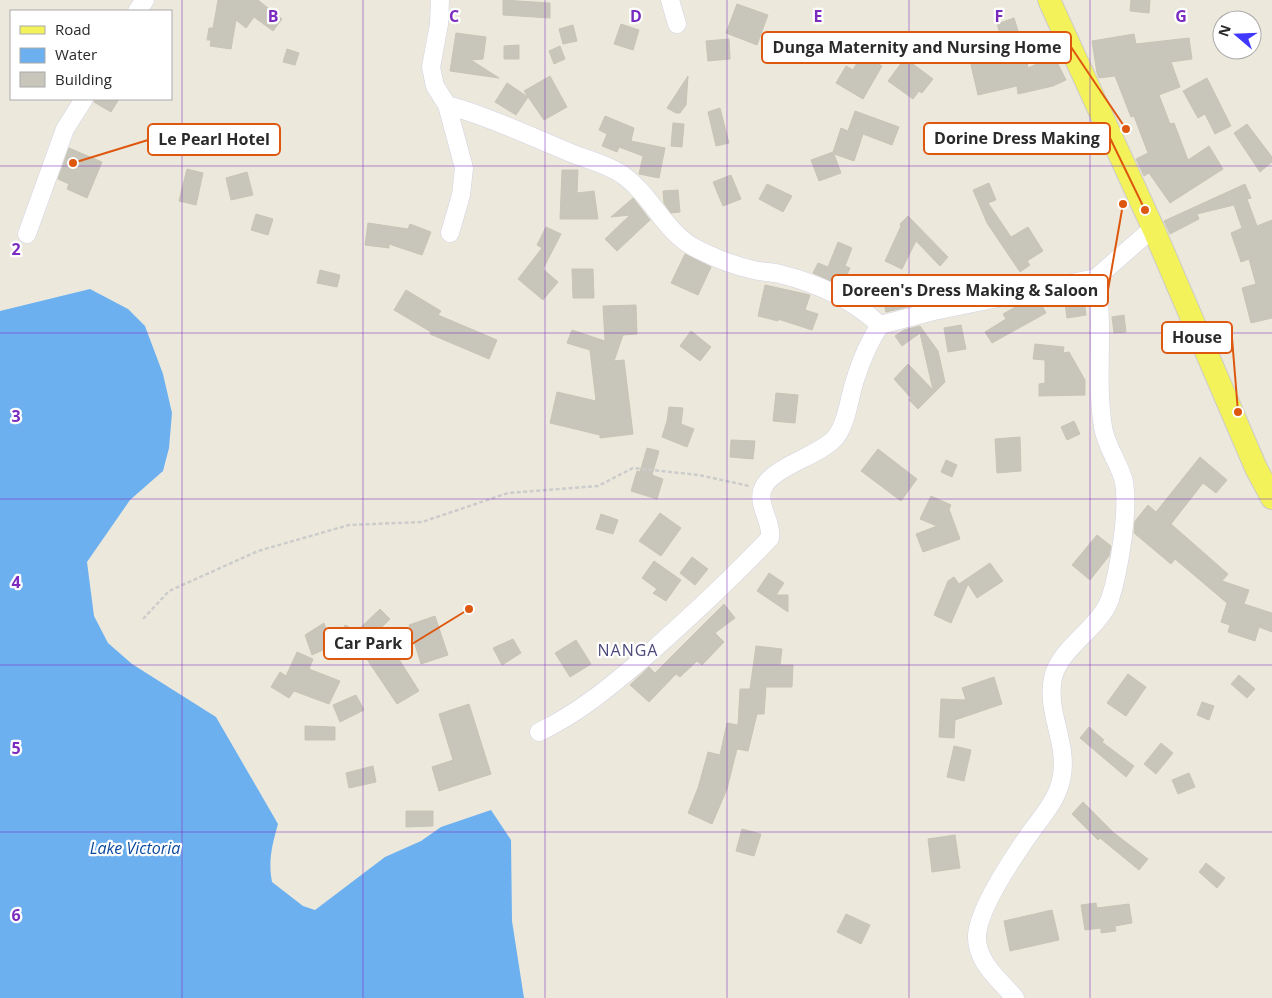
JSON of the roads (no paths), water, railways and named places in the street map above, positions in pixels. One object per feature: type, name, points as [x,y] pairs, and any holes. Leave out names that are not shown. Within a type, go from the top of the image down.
[{"type":"main road","points":[[1050,0],[1264,470],[1272,498]]},
{"type":"street","points":[[440,0],[439,24],[431,67],[434,86],[447,105],[464,168],[461,195],[450,233]]},
{"type":"street","points":[[670,0],[677,24]]},
{"type":"street","points":[[28,234],[66,129],[83,100]]},
{"type":"street","points":[[447,105],[477,113],[571,153],[605,165],[623,175],[648,199],[682,241],[724,261],[753,270],[778,274],[807,282],[868,314],[880,325]]},
{"type":"street","points":[[539,732],[569,718],[606,690],[679,627],[770,538],[771,528],[761,502],[762,489],[770,477],[820,450],[834,439],[842,428],[856,377],[869,343],[880,325],[934,311],[1096,278],[1153,228]]},
{"type":"street","points":[[1015,998],[995,977],[979,953],[977,937],[979,921],[1023,844],[1056,797],[1064,775],[1064,760],[1051,693],[1053,676],[1065,655],[1100,616],[1109,600],[1122,534],[1125,501],[1124,481],[1103,429],[1101,306],[1096,278]]},
{"type":"water","name":"Lake Victoria","points":[[90,289],[128,309],[145,326],[163,374],[172,413],[169,448],[163,471],[130,500],[87,562],[94,616],[108,643],[132,664],[216,717],[278,824],[271,853],[272,882],[303,906],[315,910],[385,857],[421,841],[441,827],[491,810],[511,840],[512,921],[524,998],[0,998],[0,311]]},
{"type":"place","name":"Dunga Maternity and Nursing Home","points":[[1126,129]]},
{"type":"place","name":"Le Pearl Hotel","points":[[73,163]]},
{"type":"place","name":"Doreen's Dress Making & Saloon","points":[[1123,204]]},
{"type":"place","name":"Dorine Dress Making","points":[[1145,210]]},
{"type":"place","name":"House","points":[[1238,412]]},
{"type":"place","name":"Car Park","points":[[469,609]]},
{"type":"district","name":"NANGA","points":[[628,650]]}]
